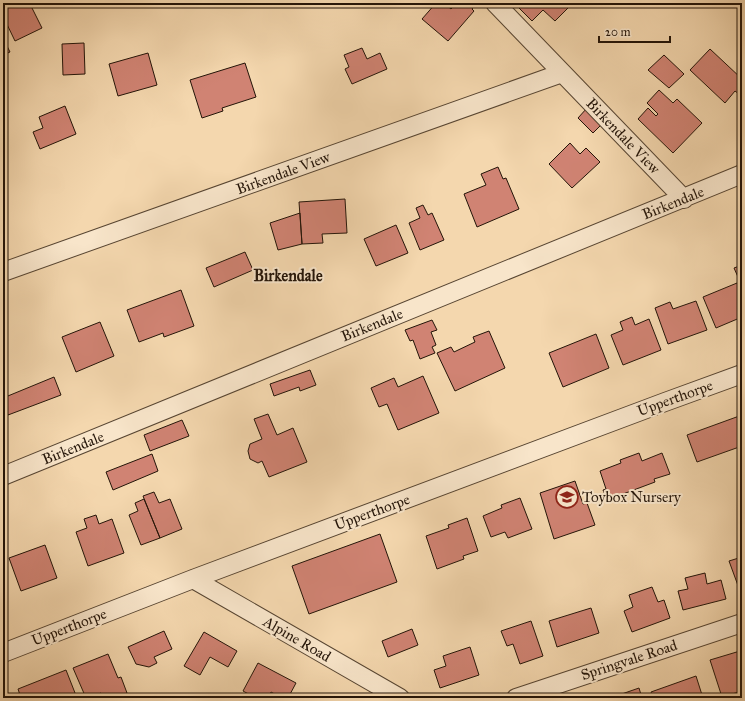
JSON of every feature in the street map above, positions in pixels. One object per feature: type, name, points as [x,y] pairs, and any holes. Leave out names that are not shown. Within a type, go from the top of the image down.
[{"type":"street","name":"Birkendale View","points":[[495,3],[684,199]]},
{"type":"street","name":"Birkendale View","points":[[3,272],[562,73]]},
{"type":"street","name":"Birkendale","points":[[3,476],[684,199],[742,174]]},
{"type":"street","name":"Upperthorpe","points":[[3,653],[193,579],[742,374]]},
{"type":"street","name":"Alpine Road","points":[[193,579],[400,698]]},
{"type":"street","name":"Springvale Road","points":[[516,698],[742,623]]},
{"type":"building","points":[[3,3],[37,3],[31,6],[42,28],[15,41],[3,16]]},
{"type":"building","points":[[436,3],[444,3],[451,9],[457,3],[477,3],[472,9],[474,11],[448,41],[422,19]]},
{"type":"building","points":[[520,3],[528,3],[531,6],[534,3],[573,3],[555,21],[543,10],[532,21],[517,6]]},
{"type":"building","points":[[3,38],[10,52],[3,55]]},
{"type":"building","points":[[84,43],[85,74],[63,75],[62,44]]},
{"type":"building","points":[[362,48],[367,59],[380,53],[387,69],[352,84],[345,69],[349,67],[344,55]]},
{"type":"building","points":[[710,49],[742,79],[742,91],[739,94],[735,91],[725,103],[690,70]]},
{"type":"building","points":[[148,53],[157,85],[118,96],[109,64]]},
{"type":"building","points":[[664,55],[684,74],[669,88],[648,70]]},
{"type":"building","points":[[245,63],[256,97],[222,108],[223,111],[202,118],[190,80]]},
{"type":"building","points":[[659,90],[673,103],[677,99],[702,123],[673,153],[638,119],[648,108],[656,116],[658,114],[647,103]]},
{"type":"building","points":[[65,106],[76,134],[40,149],[33,132],[43,128],[39,117]]},
{"type":"building","points":[[587,108],[603,123],[593,133],[578,118]]},
{"type":"building","points":[[570,143],[580,154],[586,148],[600,162],[572,188],[549,164]]},
{"type":"building","points":[[498,167],[503,179],[506,178],[519,209],[477,227],[464,194],[486,185],[481,174]]},
{"type":"building","points":[[345,199],[347,233],[322,234],[323,243],[302,244],[299,202]]},
{"type":"building","points":[[423,205],[428,215],[432,213],[444,240],[420,250],[409,223],[420,218],[416,208]]},
{"type":"building","points":[[300,213],[302,244],[278,250],[270,223]]},
{"type":"building","points":[[396,225],[408,253],[376,266],[364,239]]},
{"type":"building","points":[[245,252],[253,270],[214,287],[206,268]]},
{"type":"building","points":[[742,265],[742,286],[734,268]]},
{"type":"building","points":[[737,283],[742,296],[742,317],[716,328],[703,297]]},
{"type":"building","points":[[181,290],[194,326],[164,337],[163,333],[139,342],[127,310]]},
{"type":"building","points":[[696,301],[707,330],[668,344],[655,308],[670,302],[673,309]]},
{"type":"building","points":[[632,317],[635,325],[649,319],[661,350],[623,365],[611,335],[623,330],[620,322]]},
{"type":"building","points":[[432,320],[437,330],[431,332],[436,345],[432,347],[435,353],[420,359],[413,340],[410,341],[405,330]]},
{"type":"building","points":[[100,322],[114,356],[76,372],[62,337]]},
{"type":"building","points":[[489,331],[505,368],[455,391],[437,353],[451,347],[454,352],[475,342],[473,337]]},
{"type":"building","points":[[596,334],[609,368],[563,387],[549,353]]},
{"type":"building","points":[[310,370],[316,385],[300,391],[299,387],[274,396],[270,384]]},
{"type":"building","points":[[423,376],[439,413],[398,430],[387,404],[379,407],[371,388],[394,378],[398,387]]},
{"type":"building","points":[[54,377],[61,395],[8,415],[3,404],[3,398]]},
{"type":"building","points":[[268,414],[277,435],[293,428],[307,462],[269,477],[262,461],[258,463],[250,459],[248,451],[250,444],[262,439],[254,419]]},
{"type":"building","points":[[742,415],[742,446],[697,462],[687,435]]},
{"type":"building","points":[[182,420],[189,436],[150,451],[144,435]]},
{"type":"building","points":[[639,453],[642,461],[662,453],[670,474],[654,479],[655,482],[607,500],[603,490],[606,489],[600,471],[621,463],[620,460]]},
{"type":"building","points":[[152,454],[158,471],[113,490],[106,472]]},
{"type":"building","points":[[575,481],[583,504],[587,503],[595,525],[554,539],[540,493]]},
{"type":"building","points":[[154,492],[159,503],[170,499],[182,529],[160,538],[143,496]]},
{"type":"building","points":[[520,498],[532,529],[508,538],[505,532],[491,537],[483,516],[502,508],[501,505]]},
{"type":"building","points":[[144,499],[160,538],[141,545],[129,515],[138,511],[135,503]]},
{"type":"building","points":[[96,515],[99,524],[112,519],[124,553],[88,566],[76,532],[87,528],[84,519]]},
{"type":"building","points":[[467,518],[478,551],[463,556],[464,559],[437,569],[426,536],[449,528],[448,525]]},
{"type":"building","points":[[380,534],[397,582],[309,614],[292,566]]},
{"type":"building","points":[[45,545],[57,578],[21,591],[9,558]]},
{"type":"building","points":[[742,557],[742,591],[740,591],[729,561]]},
{"type":"building","points":[[705,573],[707,584],[721,580],[726,599],[683,610],[678,591],[688,589],[685,578]]},
{"type":"building","points":[[652,587],[658,602],[664,600],[670,618],[632,632],[624,611],[633,607],[629,595]]},
{"type":"building","points":[[591,608],[599,633],[557,647],[549,621]]},
{"type":"building","points":[[531,621],[543,656],[520,664],[513,644],[507,646],[501,631]]},
{"type":"building","points":[[412,629],[418,645],[388,657],[382,641]]},
{"type":"building","points":[[164,631],[172,649],[154,657],[157,663],[149,667],[136,664],[128,647]]},
{"type":"building","points":[[204,632],[237,651],[228,667],[210,657],[200,675],[184,666]]},
{"type":"building","points":[[470,647],[479,675],[440,688],[434,670],[446,666],[443,656]]},
{"type":"building","points":[[740,651],[742,656],[742,691],[722,697],[710,660]]},
{"type":"building","points":[[108,654],[118,678],[121,677],[127,693],[116,698],[103,698],[101,693],[86,698],[73,668]]},
{"type":"building","points":[[258,663],[296,683],[288,698],[282,698],[271,692],[268,698],[256,698],[243,691]]},
{"type":"building","points":[[66,670],[77,698],[21,698],[18,689]]},
{"type":"building","points":[[696,676],[703,698],[653,698],[651,692]]},
{"type":"building","points":[[639,688],[642,698],[617,698],[616,696]]},
{"type":"place","name":"Toybox Nursery","points":[[567,497]]},
{"type":"district","name":"Birkendale","points":[[288,275]]}]
